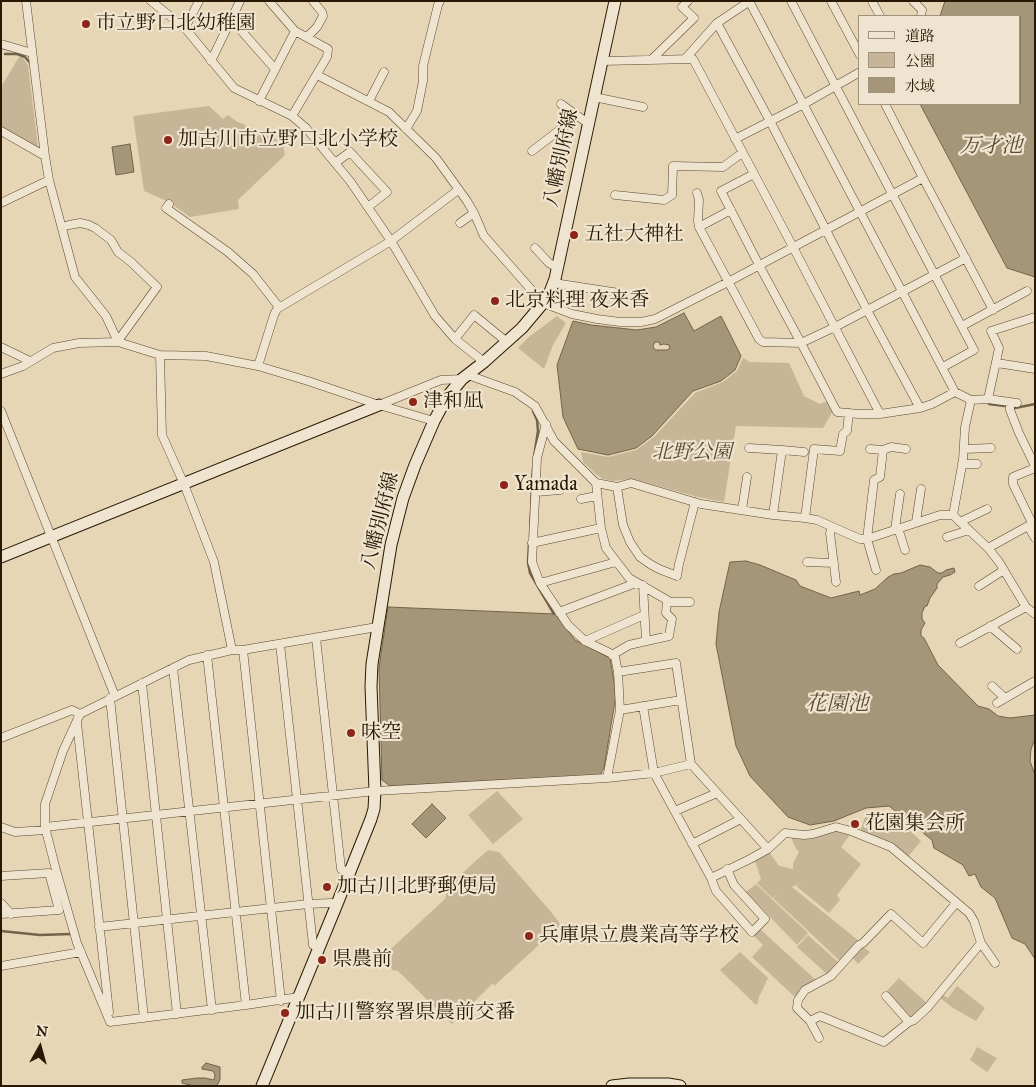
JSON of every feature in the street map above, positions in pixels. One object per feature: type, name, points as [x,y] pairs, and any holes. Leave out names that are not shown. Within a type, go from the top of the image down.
[{"type":"main road","name":"八幡別府線","points":[[262,1086],[374,809],[375,791],[370,686],[377,627],[398,513],[415,465],[434,421],[447,398],[465,377],[522,328],[543,303],[554,283],[615,1]]},
{"type":"main road","points":[[1,557],[379,405]]},
{"type":"main road","points":[[612,1086],[668,1084],[680,1086]]},
{"type":"street","points":[[26,1],[49,180],[75,277],[106,316],[118,342]]},
{"type":"street","points":[[185,28],[198,1]]},
{"type":"street","points":[[211,61],[240,1]]},
{"type":"street","points":[[269,1],[295,31],[328,49],[327,57],[292,116]]},
{"type":"street","points":[[307,38],[317,27],[323,16],[313,1]]},
{"type":"street","points":[[406,129],[417,111],[423,81],[423,66],[440,1]]},
{"type":"street","points":[[651,60],[697,16],[682,7],[688,1]]},
{"type":"street","points":[[685,59],[717,22],[750,1],[955,392],[972,400],[988,399],[1014,403],[1010,410],[1015,435],[1035,467],[1012,474],[1013,484],[1016,497],[1032,525],[1035,538]]},
{"type":"street","points":[[791,1],[974,350],[943,367]]},
{"type":"street","points":[[831,1],[858,51]]},
{"type":"street","points":[[872,1],[879,15]]},
{"type":"street","points":[[913,1],[922,10],[921,15]]},
{"type":"street","points":[[152,2],[185,28],[234,88],[292,116],[306,128],[350,181],[391,241],[435,316],[455,339],[484,362]]},
{"type":"street","points":[[231,19],[275,70]]},
{"type":"street","points":[[717,22],[920,408]]},
{"type":"street","points":[[259,101],[295,31]]},
{"type":"street","points":[[2,47],[32,53]]},
{"type":"street","points":[[602,61],[693,59],[880,414]]},
{"type":"street","points":[[369,101],[384,72]]},
{"type":"street","points":[[735,139],[804,104],[858,73]]},
{"type":"street","points":[[317,75],[389,112],[436,158],[467,201],[484,236],[543,303],[572,314],[597,320],[641,322],[655,319],[923,178]]},
{"type":"street","points":[[594,97],[643,107]]},
{"type":"street","points":[[561,104],[589,124]]},
{"type":"street","points":[[886,105],[993,310]]},
{"type":"street","points":[[532,151],[574,119],[576,114]]},
{"type":"street","points":[[1,131],[45,156]]},
{"type":"street","points":[[335,163],[350,152],[387,192],[368,208]]},
{"type":"street","points":[[615,195],[635,201],[664,200],[672,194],[673,166],[723,167],[742,153]]},
{"type":"street","points":[[754,174],[722,191],[837,412],[880,414],[920,408],[955,392]]},
{"type":"street","points":[[1,203],[49,180]]},
{"type":"street","points":[[258,366],[275,311],[279,307],[391,241],[458,190]]},
{"type":"street","points":[[697,193],[699,200],[699,227],[762,342],[801,343],[966,258]]},
{"type":"street","points":[[169,204],[166,208],[228,252],[253,274],[279,307]]},
{"type":"street","points":[[699,227],[731,210]]},
{"type":"street","points":[[460,223],[474,213]]},
{"type":"street","points":[[62,228],[80,223],[95,228],[111,240],[118,252],[157,287],[118,342]]},
{"type":"street","points":[[535,248],[549,263],[558,268]]},
{"type":"street","points":[[554,283],[619,293]]},
{"type":"street","points":[[962,326],[1027,291]]},
{"type":"street","points":[[455,339],[474,316],[507,342]]},
{"type":"street","points":[[988,399],[999,348],[991,331],[1035,317]]},
{"type":"street","points":[[1,374],[23,366],[53,348],[79,343],[118,342],[160,355],[206,356],[258,366],[434,421]]},
{"type":"street","points":[[1,347],[30,361]]},
{"type":"street","points":[[160,355],[162,435],[184,484],[214,562],[232,650]]},
{"type":"street","points":[[997,363],[1035,369]]},
{"type":"street","points":[[379,405],[441,380],[465,377],[515,392],[535,406],[554,441],[596,483],[617,487],[631,483],[696,502],[816,520],[860,539],[867,539],[940,515],[953,515],[988,548],[1004,570],[1026,607],[1035,614]]},
{"type":"street","points":[[953,515],[962,464],[965,427],[972,400]]},
{"type":"street","points":[[1,411],[52,537],[113,697],[122,819],[144,1018]]},
{"type":"street","points":[[805,518],[815,476],[814,449],[840,451],[843,434],[847,431],[850,413]]},
{"type":"street","points":[[546,424],[537,458],[532,562],[540,583],[568,625],[585,641],[615,657],[618,672],[620,710],[607,778]]},
{"type":"street","points":[[870,449],[882,450],[891,447],[906,449]]},
{"type":"street","points":[[749,448],[801,449]]},
{"type":"street","points":[[964,449],[991,448]]},
{"type":"street","points":[[773,515],[776,473],[782,450]]},
{"type":"street","points":[[876,570],[867,539],[869,497],[870,479],[880,477],[882,450]]},
{"type":"street","points":[[962,464],[977,464]]},
{"type":"street","points":[[742,510],[748,477]]},
{"type":"street","points":[[596,483],[601,528],[606,548],[616,562],[629,578],[670,602],[690,602]]},
{"type":"street","points":[[617,487],[623,524],[630,542],[640,556],[650,564],[677,576],[696,502]]},
{"type":"street","points":[[916,522],[921,488]]},
{"type":"street","points":[[536,492],[560,490]]},
{"type":"street","points":[[900,494],[896,529],[905,550]]},
{"type":"street","points":[[581,498],[597,496]]},
{"type":"street","points":[[960,522],[987,509]]},
{"type":"street","points":[[988,548],[1032,525]]},
{"type":"street","points":[[832,527],[830,533],[836,582]]},
{"type":"street","points":[[532,543],[601,528]]},
{"type":"street","points":[[947,537],[969,530]]},
{"type":"street","points":[[540,583],[616,562]]},
{"type":"street","points":[[807,562],[834,564]]},
{"type":"street","points":[[979,586],[1004,570]]},
{"type":"street","points":[[559,612],[639,584]]},
{"type":"street","points":[[639,584],[646,641]]},
{"type":"street","points":[[612,655],[629,644],[669,636],[672,619],[666,614],[667,600]]},
{"type":"street","points":[[960,643],[1026,607]]},
{"type":"street","points":[[585,641],[644,615]]},
{"type":"street","points":[[990,626],[1017,649]]},
{"type":"street","points":[[110,1022],[80,952],[45,828],[45,804],[63,751],[78,718],[113,697],[190,660],[232,650],[244,650],[377,627]]},
{"type":"street","points":[[316,638],[341,869],[349,872]]},
{"type":"street","points":[[280,644],[313,945],[319,948]]},
{"type":"street","points":[[244,650],[281,1001]]},
{"type":"street","points":[[207,655],[246,1005]]},
{"type":"street","points":[[618,672],[676,663],[692,764],[768,849]]},
{"type":"street","points":[[173,668],[212,1010]]},
{"type":"street","points":[[997,703],[1035,681]]},
{"type":"street","points":[[142,683],[177,1014]]},
{"type":"street","points":[[992,686],[1005,698]]},
{"type":"street","points":[[620,710],[682,700]]},
{"type":"street","points":[[643,706],[654,772],[711,878],[716,891],[752,932],[765,919],[734,885],[727,870]]},
{"type":"street","points":[[1,738],[72,710],[78,718],[87,822],[110,1022]]},
{"type":"street","points":[[1,827],[16,832],[87,822],[375,791],[607,778],[654,772],[692,764]]},
{"type":"street","points":[[675,810],[717,793]]},
{"type":"street","points":[[692,844],[741,819]]},
{"type":"street","points":[[711,878],[768,849],[785,833],[804,835],[836,827],[891,847],[969,913],[974,921],[981,943],[995,963]]},
{"type":"street","points":[[1,876],[49,873],[59,910],[1,914]]},
{"type":"street","points":[[1,903],[11,914]]},
{"type":"street","points":[[819,1038],[810,1021],[797,1008],[798,1000],[805,990],[831,976],[890,914],[924,943],[956,903]]},
{"type":"street","points":[[99,927],[308,904],[337,904]]},
{"type":"street","points":[[810,1021],[820,1016],[884,1042],[928,1007],[981,943]]},
{"type":"street","points":[[1,966],[80,952]]},
{"type":"street","points":[[886,996],[909,1022]]},
{"type":"street","points":[[110,1022],[281,1001],[299,997]]},
{"type":"green space","points":[[19,57],[22,57],[28,65],[37,148],[1,128],[1,87]]},
{"type":"green space","points":[[209,106],[223,119],[228,115],[236,121],[282,142],[285,155],[238,200],[239,209],[190,217],[169,202],[144,191],[133,116]]},
{"type":"green space","points":[[557,316],[566,323],[553,345],[544,369],[518,348],[530,336]]},
{"type":"green space","name":"北野公園","points":[[743,358],[750,362],[789,363],[804,396],[820,404],[828,401],[833,411],[823,428],[736,426],[724,502],[632,479],[613,481],[603,479],[583,462],[581,452],[608,457],[636,450],[654,437],[695,393],[723,382],[737,371]]},
{"type":"green space","points":[[497,791],[523,819],[493,844],[468,815]]},
{"type":"green space","points":[[885,813],[893,815],[921,841],[907,858],[860,832],[866,814]]},
{"type":"green space","points":[[833,830],[851,833],[841,847],[861,864],[837,895],[840,900],[829,913],[796,886],[802,882],[792,887],[859,941],[841,962],[773,898],[780,892],[772,898],[757,883],[761,879],[755,861],[768,850],[779,866],[793,869],[793,863],[799,852],[790,835]]},
{"type":"green space","points":[[488,850],[499,852],[560,924],[554,934],[551,934],[494,986],[493,983],[452,1024],[398,971],[393,970],[381,958],[445,899],[448,886]]},
{"type":"green space","points":[[756,884],[808,933],[797,945],[746,892]]},
{"type":"green space","points":[[760,929],[817,981],[797,999],[752,957],[763,945],[754,936]]},
{"type":"green space","points":[[808,935],[838,962],[838,965],[828,975],[797,947]]},
{"type":"green space","points":[[862,946],[870,952],[858,964],[851,956]]},
{"type":"green space","points":[[740,952],[768,978],[756,1005],[720,970]]},
{"type":"green space","points":[[899,978],[928,1004],[911,1019],[886,992]]},
{"type":"green space","points":[[957,986],[985,1008],[976,1021],[940,998],[943,995],[948,998]]},
{"type":"green space","points":[[977,1047],[997,1058],[987,1072],[970,1060]]},
{"type":"water","name":"万才池","points":[[945,1],[1035,1],[1035,277],[1007,268],[921,105],[1021,105],[1021,15],[940,15]]},
{"type":"water","points":[[130,144],[134,172],[116,175],[112,147]]},
{"type":"water","points":[[684,313],[694,331],[721,316],[741,356],[735,370],[721,381],[693,391],[652,436],[636,448],[608,455],[578,449],[563,417],[557,365],[573,321],[637,330],[656,327]],"holes":[[[655,342],[659,342],[660,345],[669,345],[670,348],[667,350],[655,350],[653,346]]]},
{"type":"water","name":"花園池","points":[[746,561],[796,580],[800,586],[831,598],[859,591],[860,595],[875,589],[894,574],[920,565],[930,567],[938,573],[954,568],[955,572],[943,577],[937,584],[937,588],[927,606],[925,606],[922,619],[925,623],[921,630],[921,636],[924,638],[938,665],[978,706],[989,709],[998,716],[1010,718],[1035,715],[1035,739],[1031,749],[1030,761],[1035,775],[1035,959],[1025,944],[1012,938],[995,898],[981,887],[975,874],[969,876],[963,865],[934,848],[932,840],[889,806],[866,808],[834,821],[810,825],[788,817],[750,776],[736,746],[716,644],[719,612],[730,562]]},
{"type":"water","points":[[388,607],[555,614],[575,640],[610,658],[616,695],[604,768],[600,775],[390,786],[382,780],[379,668]]},
{"type":"water","points":[[432,804],[446,818],[426,838],[412,824]]},
{"type":"water","points":[[206,1063],[220,1067],[218,1084],[215,1086],[194,1086],[182,1083],[182,1080],[197,1078],[214,1080],[215,1075],[213,1071],[202,1069]]},
{"type":"waterway","points":[[5,54],[17,54],[25,57],[31,64]]},
{"type":"waterway","points":[[989,404],[1005,406]]},
{"type":"waterway","points":[[1015,408],[1035,404]]},
{"type":"waterway","points":[[533,411],[537,420],[538,431],[534,457]]},
{"type":"waterway","points":[[530,534],[533,468]]},
{"type":"waterway","points":[[529,542],[528,563],[530,573],[554,614]]},
{"type":"waterway","points":[[1,931],[40,935],[71,934]]},
{"type":"place","name":"市立野口北幼稚園","points":[[86,24]]},
{"type":"place","name":"加古川市立野口北小学校","points":[[168,140]]},
{"type":"place","name":"五社大神社","points":[[574,235]]},
{"type":"place","name":"北京料理 夜来香","points":[[495,301]]},
{"type":"place","name":"津和凪","points":[[413,402]]},
{"type":"place","name":"Yamada","points":[[504,485]]},
{"type":"place","name":"味空","points":[[351,733]]},
{"type":"place","name":"花園集会所","points":[[855,824]]},
{"type":"place","name":"加古川北野郵便局","points":[[327,887]]},
{"type":"place","name":"兵庫県立農業高等学校","points":[[529,936]]},
{"type":"place","name":"県農前","points":[[322,960]]},
{"type":"place","name":"加古川警察署県農前交番","points":[[285,1013]]}]
